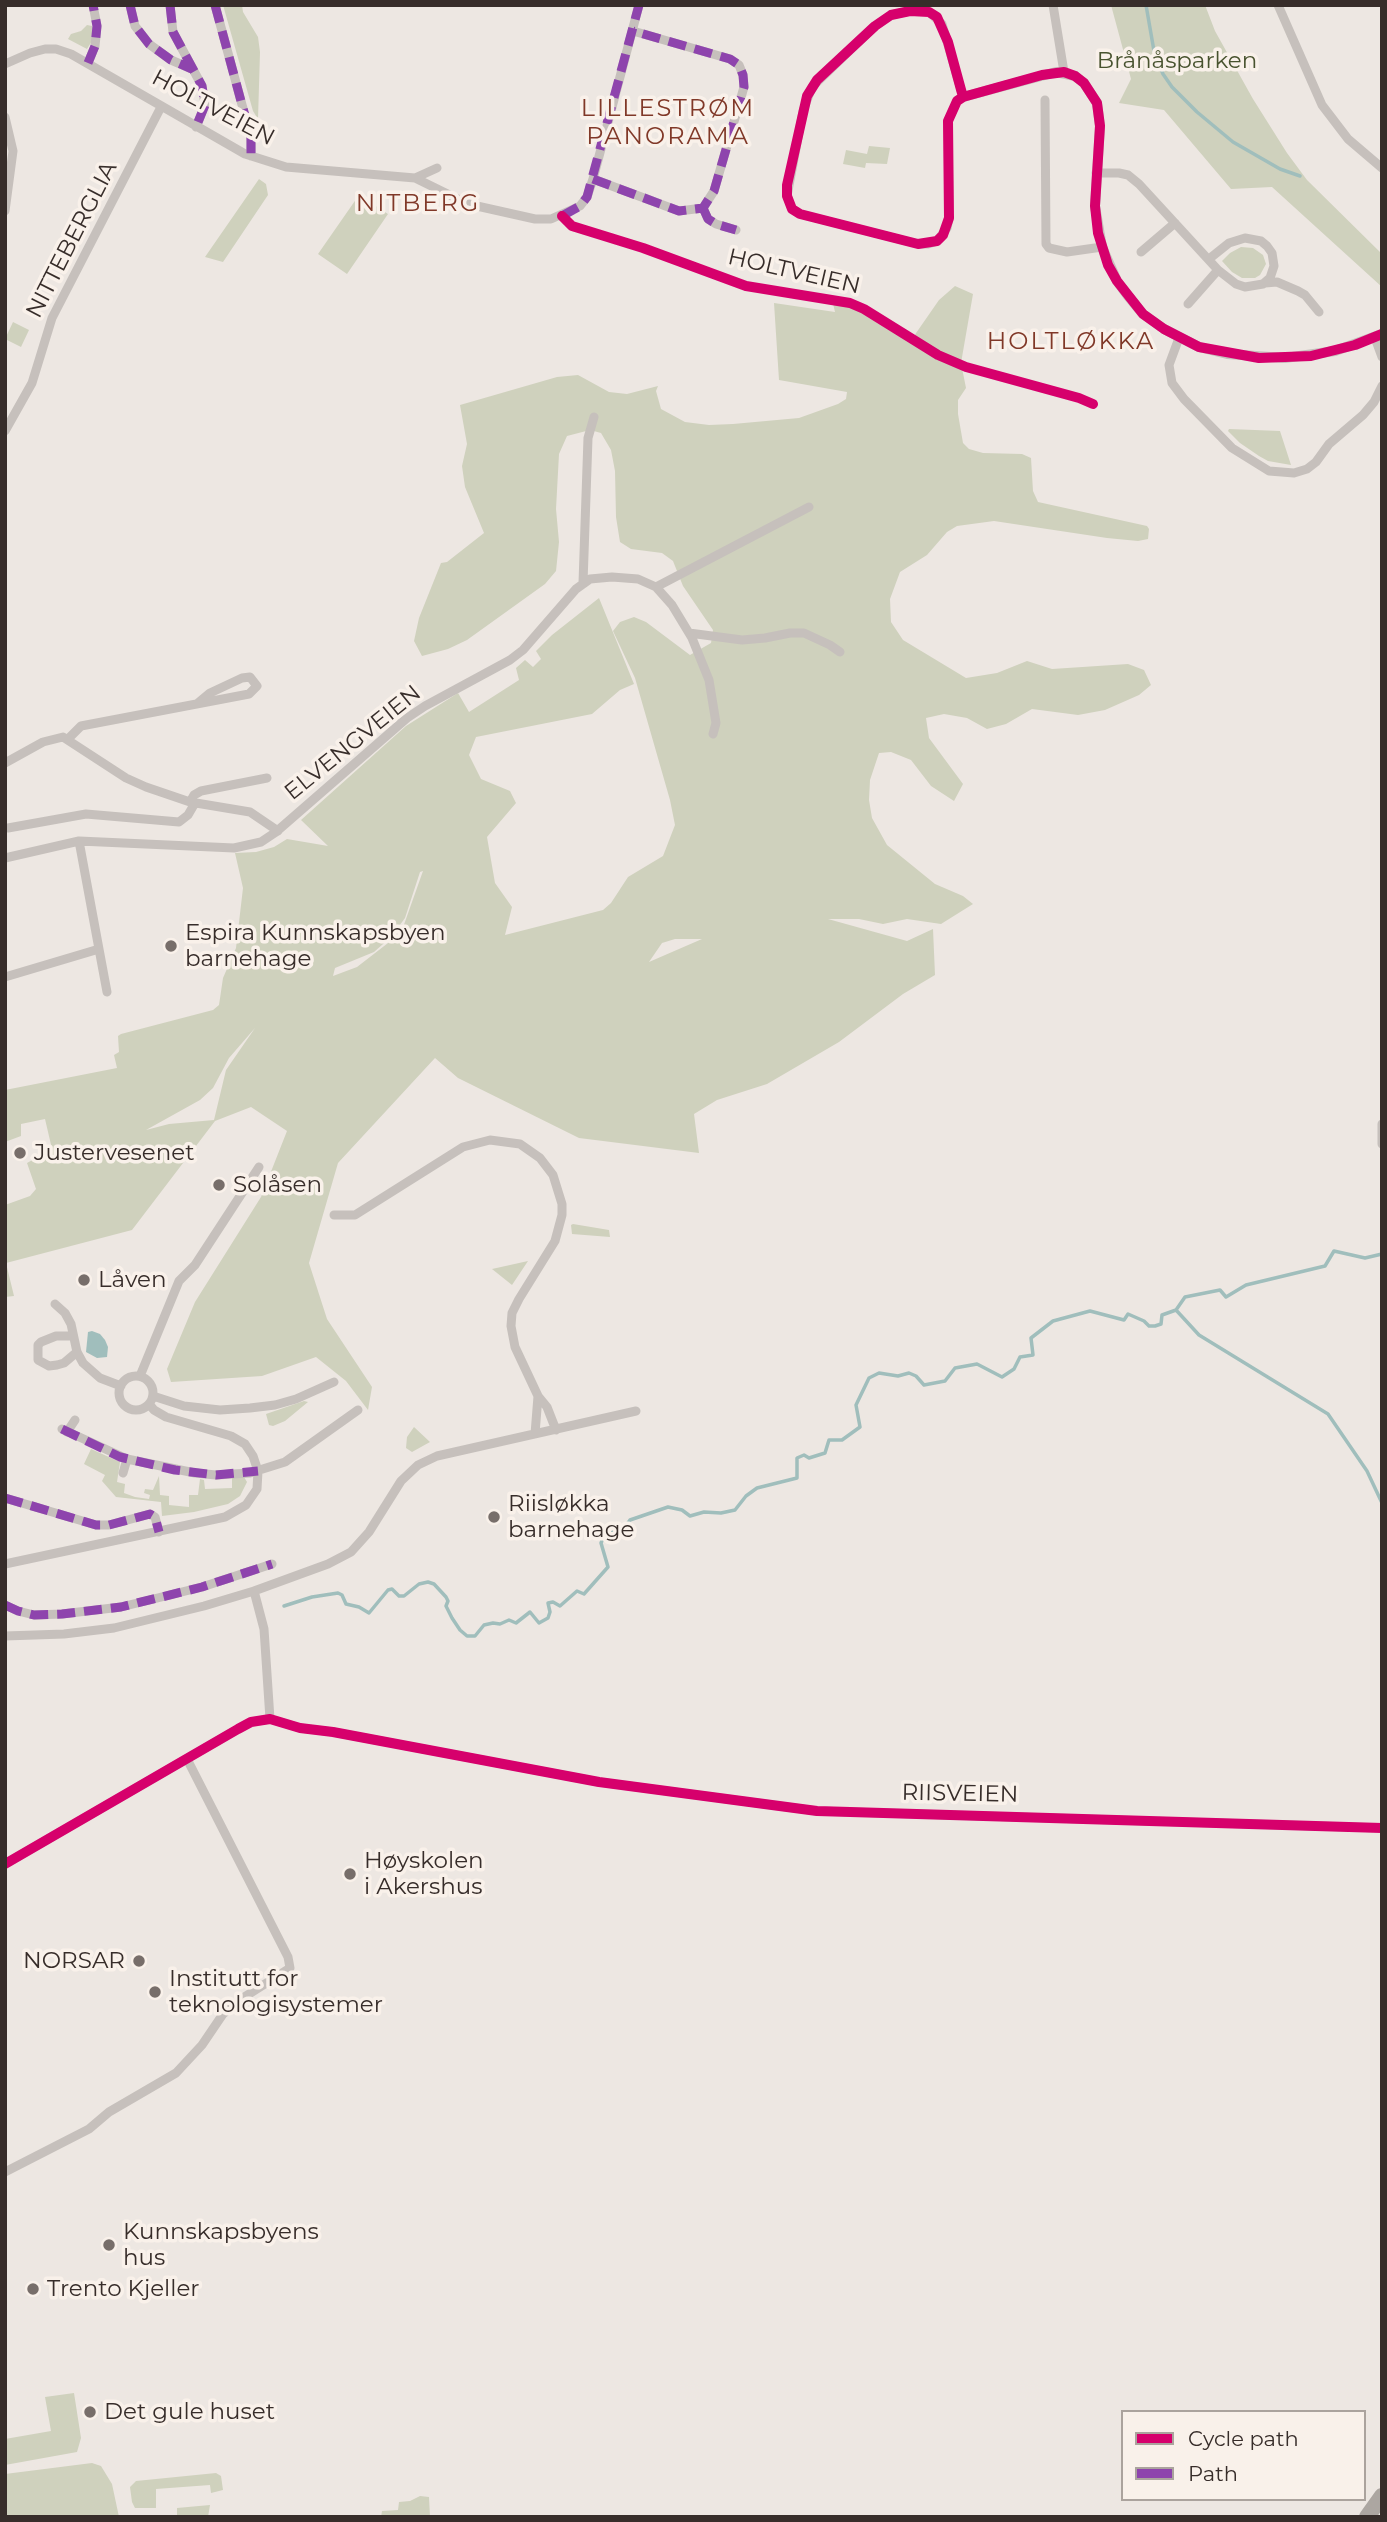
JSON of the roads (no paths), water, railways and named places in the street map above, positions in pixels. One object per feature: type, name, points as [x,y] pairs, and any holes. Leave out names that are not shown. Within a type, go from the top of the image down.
[{"type":"highway","points":[[1367,2517],[1382,2496]]},
{"type":"street","points":[[88,63],[95,46],[97,26],[93,5]]},
{"type":"street","points":[[130,5],[135,26],[149,44],[171,60],[192,69]]},
{"type":"street","points":[[170,5],[173,32],[202,86],[205,105],[196,127]]},
{"type":"street","points":[[215,5],[251,138],[251,156]]},
{"type":"street","name":"HOLTVEIEN","points":[[5,64],[30,53],[56,49],[88,63],[251,156],[286,167],[415,178],[468,204],[535,219],[551,219],[580,206],[587,197],[639,5]]},
{"type":"street","points":[[1052,5],[1063,72]]},
{"type":"street","points":[[1278,5],[1322,105],[1348,139],[1382,168]]},
{"type":"street","points":[[963,97],[942,24],[937,17],[929,12],[909,10],[891,15],[875,26],[817,80],[807,96],[788,185],[787,196],[792,209],[800,214],[918,244],[937,241],[943,235],[949,218],[948,121],[957,101],[1042,75],[1063,72],[1084,83],[1097,103],[1100,126],[1096,218],[1102,247],[1117,281],[1143,314],[1179,338],[1199,347],[1227,354],[1284,358],[1311,356],[1378,336],[1382,357]]},
{"type":"street","points":[[593,179],[679,211],[703,208],[714,191],[744,87],[739,65],[730,59],[633,31]]},
{"type":"street","points":[[1045,100],[1046,244],[1049,248],[1067,252],[1102,247]]},
{"type":"street","name":"NITTEBERGLIA","points":[[5,431],[32,383],[52,317],[161,107]]},
{"type":"street","points":[[5,117],[13,151],[5,211]]},
{"type":"street","name":"HOLTVEIEN","points":[[415,178],[437,168]]},
{"type":"street","points":[[1096,173],[1128,175],[1218,271],[1236,284],[1245,287],[1277,282],[1305,295],[1319,312]]},
{"type":"street","name":"HOLTVEIEN","points":[[703,208],[708,219],[736,230]]},
{"type":"street","points":[[1141,252],[1175,223]]},
{"type":"street","points":[[1209,259],[1236,240],[1245,238],[1261,241],[1272,253],[1274,266],[1270,278],[1263,284]]},
{"type":"street","points":[[1188,304],[1218,271]]},
{"type":"street","points":[[1179,338],[1169,365],[1172,383],[1232,448],[1269,471],[1294,473],[1307,469],[1329,444],[1363,415],[1382,387]]},
{"type":"street","points":[[583,583],[588,438],[594,417]]},
{"type":"street","points":[[656,587],[809,507]]},
{"type":"street","points":[[583,583],[590,579],[638,579],[656,587],[672,605],[690,633],[703,661],[711,688],[716,723],[713,734]]},
{"type":"street","name":"ELVENGVEIEN","points":[[5,858],[79,841],[234,849],[261,842],[278,831],[407,718],[523,650],[583,583]]},
{"type":"street","points":[[690,633],[742,640],[804,633],[840,652]]},
{"type":"street","points":[[5,763],[43,742],[58,737],[68,739],[81,726],[249,694],[257,686],[255,680],[250,677],[242,678],[210,693],[198,703]]},
{"type":"street","name":"ELVENGVEIEN","points":[[68,739],[126,778],[158,793],[193,803],[250,812],[278,831]]},
{"type":"street","name":"ELVENGVEIEN","points":[[8,828],[86,814],[179,822],[188,815],[194,795],[201,791],[267,778]]},
{"type":"street","points":[[79,841],[107,992]]},
{"type":"street","points":[[5,977],[99,949]]},
{"type":"street","points":[[1382,1124],[1382,1144]]},
{"type":"street","points":[[334,1215],[355,1215],[463,1147],[490,1140],[520,1143],[540,1158],[553,1175],[562,1203],[562,1215],[555,1241],[519,1299],[512,1313],[510,1326],[515,1347],[538,1396],[547,1407],[556,1430]]},
{"type":"street","points":[[140,1376],[179,1280],[195,1265],[259,1167]]},
{"type":"street","points":[[55,1304],[65,1313],[77,1352],[90,1371],[121,1386]]},
{"type":"street","points":[[73,1336],[56,1336],[41,1342],[38,1345],[38,1360],[49,1366],[57,1365],[64,1363],[77,1352]]},
{"type":"street","points":[[5,1564],[225,1517],[241,1510],[257,1489],[258,1471],[251,1451],[237,1439],[166,1417],[154,1410],[149,1381],[140,1376],[129,1378],[121,1386],[121,1400],[129,1408],[140,1410],[151,1400]]},
{"type":"street","points":[[151,1400],[220,1410],[250,1408],[296,1399],[334,1382]]},
{"type":"street","points":[[535,1434],[538,1396]]},
{"type":"street","points":[[75,1420],[64,1430],[127,1458],[216,1475],[258,1471],[285,1462],[358,1410]]},
{"type":"street","points":[[5,1636],[65,1634],[114,1628],[254,1591],[328,1564],[351,1552],[369,1532],[401,1481],[418,1465],[437,1456],[636,1411]]},
{"type":"street","points":[[124,1473],[127,1458]]},
{"type":"street","points":[[5,1498],[96,1525],[109,1525],[150,1514],[155,1517],[159,1532]]},
{"type":"street","points":[[5,1605],[34,1615],[121,1607],[202,1587],[272,1564]]},
{"type":"street","points":[[5,1864],[244,1726],[270,1719],[264,1629],[254,1591]]},
{"type":"street","name":"RIISVEIEN","points":[[270,1719],[300,1728],[540,1772],[679,1794],[817,1811],[1382,1828]]},
{"type":"street","points":[[5,2172],[89,2129],[109,2112],[176,2073],[202,2045],[223,2014],[238,2001],[290,1968],[288,1957],[187,1759]]},
{"type":"water","points":[[92,1331],[105,1340],[108,1347],[107,1357],[97,1358],[86,1352],[88,1332]]},
{"type":"waterway","points":[[1146,5],[1154,51],[1163,74],[1172,87],[1233,142],[1280,169],[1300,176]]},
{"type":"waterway","points":[[284,1606],[312,1597],[338,1593],[346,1604],[369,1613],[388,1590],[392,1589],[399,1596],[404,1596],[419,1584],[428,1582],[434,1584],[446,1597],[446,1606],[452,1618],[467,1636],[475,1636],[484,1625],[500,1624],[509,1620],[516,1623],[530,1612],[539,1623],[548,1618],[548,1603],[553,1602],[560,1606],[577,1591],[584,1594],[608,1567],[601,1543],[604,1536],[625,1527],[630,1520],[668,1507],[682,1510],[690,1516],[704,1512],[735,1510],[746,1496],[757,1488],[797,1478],[797,1458],[804,1455],[809,1458],[825,1453],[829,1440],[842,1440],[860,1427],[856,1405],[869,1378],[879,1373],[898,1376],[909,1373],[924,1385],[945,1381],[955,1368],[977,1364],[1002,1377],[1014,1369],[1020,1357],[1033,1355],[1031,1338],[1053,1321],[1090,1311],[1124,1320],[1128,1314],[1149,1326],[1155,1326],[1161,1324],[1162,1315],[1176,1310],[1185,1297],[1220,1290],[1226,1297],[1246,1285],[1325,1266],[1334,1251],[1365,1258],[1382,1254]]},
{"type":"waterway","points":[[1176,1310],[1199,1335],[1328,1414],[1367,1471],[1382,1503]]},
{"type":"place","name":"Espira Kunnskapsbyen barnehage","points":[[171,946]]},
{"type":"place","name":"Justervesenet","points":[[20,1153]]},
{"type":"place","name":"Solåsen","points":[[219,1185]]},
{"type":"place","name":"Låven","points":[[84,1280]]},
{"type":"place","name":"Riisløkka barnehage","points":[[494,1517]]},
{"type":"place","name":"Høyskolen i Akershus","points":[[350,1874]]},
{"type":"place","name":"NORSAR","points":[[139,1961]]},
{"type":"place","name":"Institutt for teknologisystemer","points":[[155,1992]]},
{"type":"place","name":"Kunnskapsbyens hus","points":[[109,2245]]},
{"type":"place","name":"Trento Kjeller","points":[[33,2289]]},
{"type":"place","name":"Det gule huset","points":[[90,2412]]},
{"type":"district","name":"LILLESTRØM PANORAMA","points":[[668,123]]},
{"type":"district","name":"NITBERG","points":[[418,204]]},
{"type":"district","name":"HOLTLØKKA","points":[[1071,342]]},
{"type":"park label","name":"Brånåsparken","points":[[1177,61]]}]
